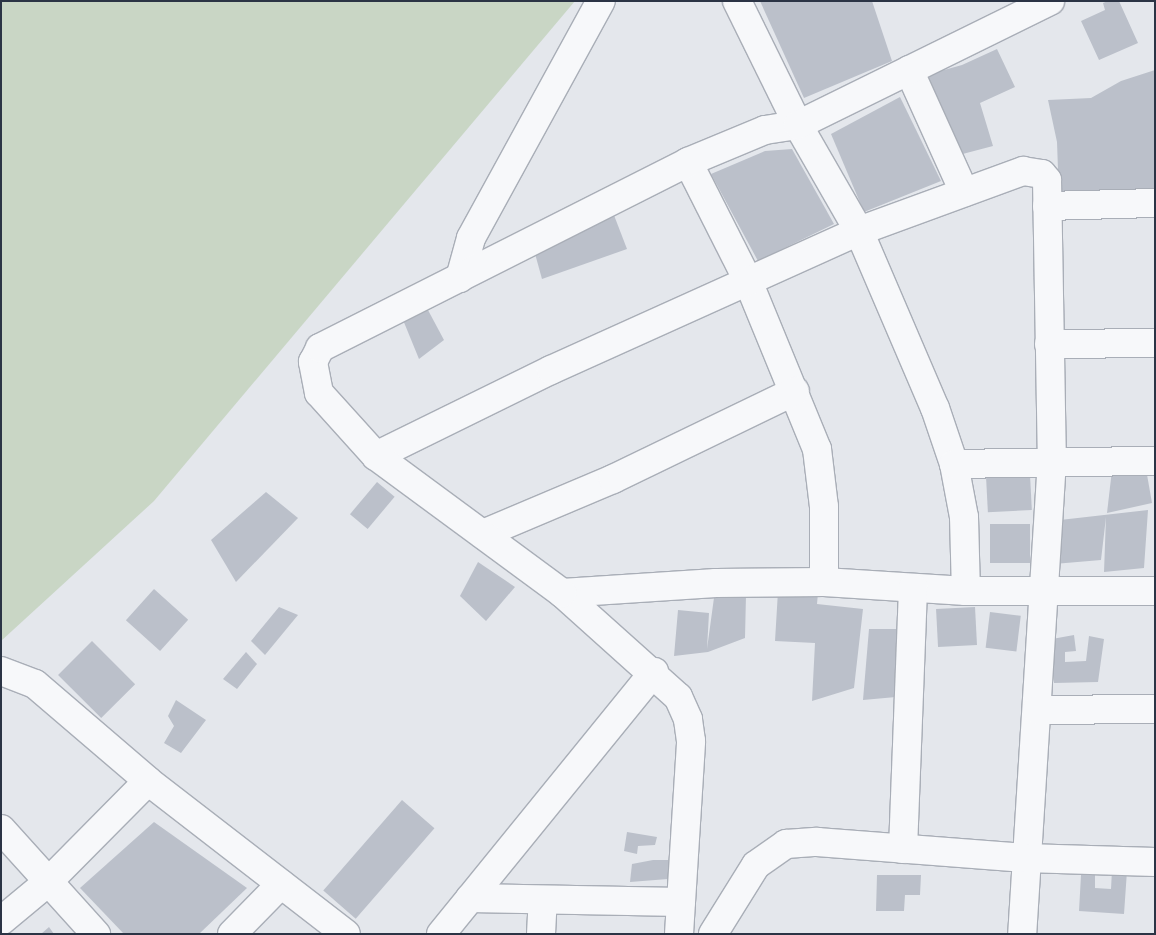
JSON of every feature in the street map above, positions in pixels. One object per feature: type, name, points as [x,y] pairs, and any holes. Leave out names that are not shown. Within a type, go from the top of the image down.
[{"type":"street","points":[[460,278],[471,238],[602,1]]},
{"type":"street","points":[[737,1],[798,125],[859,231],[935,408],[954,464],[964,517],[966,591]]},
{"type":"street","points":[[679,934],[691,740],[688,719],[678,697],[654,672],[562,593],[376,456],[319,393],[313,362],[320,348],[688,162],[765,130],[798,125],[1050,1]]},
{"type":"street","points":[[909,70],[964,192]]},
{"type":"street","points":[[688,162],[748,281],[795,391],[817,449],[824,507],[824,582]]},
{"type":"street","points":[[376,456],[551,370],[859,231],[1023,171],[1031,171],[1047,180],[1052,460],[1046,589],[1025,858],[1022,934]]},
{"type":"street","points":[[1047,206],[1155,203]]},
{"type":"street","points":[[1049,344],[1155,343]]},
{"type":"street","points":[[483,534],[613,479],[795,391]]},
{"type":"street","points":[[954,464],[1052,460],[1155,461]]},
{"type":"street","points":[[562,593],[716,583],[824,582],[966,591],[1046,589],[1155,591]]},
{"type":"street","points":[[903,849],[913,588]]},
{"type":"street","points":[[1,671],[35,684],[148,781],[346,934]]},
{"type":"street","points":[[441,934],[654,672]]},
{"type":"street","points":[[1037,710],[1155,709]]},
{"type":"street","points":[[1,921],[48,882],[148,781]]},
{"type":"street","points":[[1,829],[96,934]]},
{"type":"street","points":[[713,934],[756,864],[786,844],[817,842],[1025,858],[1155,862]]},
{"type":"street","points":[[232,934],[281,884]]},
{"type":"street","points":[[470,898],[543,901],[681,902]]},
{"type":"street","points":[[541,934],[543,901]]},
{"type":"green space","points":[[1,1],[575,1],[154,501],[1,641]]},
{"type":"building","points":[[760,1],[872,1],[892,61],[804,98]]},
{"type":"building","points":[[1119,1],[1138,43],[1099,60],[1081,21],[1105,10],[1103,3]]},
{"type":"building","points":[[997,49],[1015,87],[980,103],[993,146],[955,156],[919,77],[962,65]]},
{"type":"building","points":[[1155,70],[1155,190],[1059,198],[1057,142],[1048,100],[1091,98],[1121,81]]},
{"type":"building","points":[[900,97],[941,181],[864,212],[831,134]]},
{"type":"building","points":[[792,149],[834,224],[758,261],[711,174],[765,151]]},
{"type":"building","points":[[612,210],[627,249],[542,279],[534,250]]},
{"type":"building","points":[[421,297],[444,340],[419,359],[401,315]]},
{"type":"building","points":[[1146,469],[1152,503],[1107,513],[1112,470]]},
{"type":"building","points":[[1030,475],[1032,510],[988,512],[986,477]]},
{"type":"building","points":[[377,482],[395,497],[368,529],[350,514]]},
{"type":"building","points":[[266,492],[298,518],[236,582],[211,540]]},
{"type":"building","points":[[1148,510],[1144,568],[1104,572],[1106,517],[1101,560],[1054,564],[1060,520]]},
{"type":"building","points":[[990,524],[1030,524],[1030,563],[990,563]]},
{"type":"building","points":[[478,562],[515,587],[486,621],[460,596]]},
{"type":"building","points":[[716,583],[746,595],[745,638],[708,652],[674,656],[678,610],[709,613],[707,649]]},
{"type":"building","points":[[154,589],[188,620],[160,651],[126,620]]},
{"type":"building","points":[[778,591],[818,593],[817,604],[863,609],[854,688],[812,701],[815,643],[775,641]]},
{"type":"building","points":[[279,607],[298,615],[265,655],[251,641]]},
{"type":"building","points":[[975,607],[977,645],[938,647],[936,609]]},
{"type":"building","points":[[990,612],[1021,616],[1016,652],[986,648]]},
{"type":"building","points":[[869,629],[897,629],[896,697],[863,700]]},
{"type":"building","points":[[1074,635],[1076,651],[1065,652],[1065,662],[1086,661],[1089,636],[1104,639],[1098,682],[1054,683],[1052,639]]},
{"type":"building","points":[[92,641],[135,684],[101,718],[58,675]]},
{"type":"building","points":[[246,652],[257,664],[237,689],[223,679]]},
{"type":"building","points":[[176,700],[206,720],[181,753],[164,743],[174,726],[168,716]]},
{"type":"building","points":[[402,800],[434,828],[356,919],[323,891]]},
{"type":"building","points":[[154,822],[247,888],[199,934],[124,934],[80,888]]},
{"type":"building","points":[[627,832],[657,837],[655,845],[638,846],[637,854],[624,851]]},
{"type":"building","points":[[653,860],[668,860],[668,879],[630,882],[632,864]]},
{"type":"building","points":[[1112,870],[1127,871],[1124,914],[1079,911],[1081,875],[1095,875],[1095,888],[1111,889]]},
{"type":"building","points":[[877,875],[921,875],[920,895],[905,895],[904,911],[876,911]]},
{"type":"building","points":[[49,927],[54,934],[41,934]]}]
